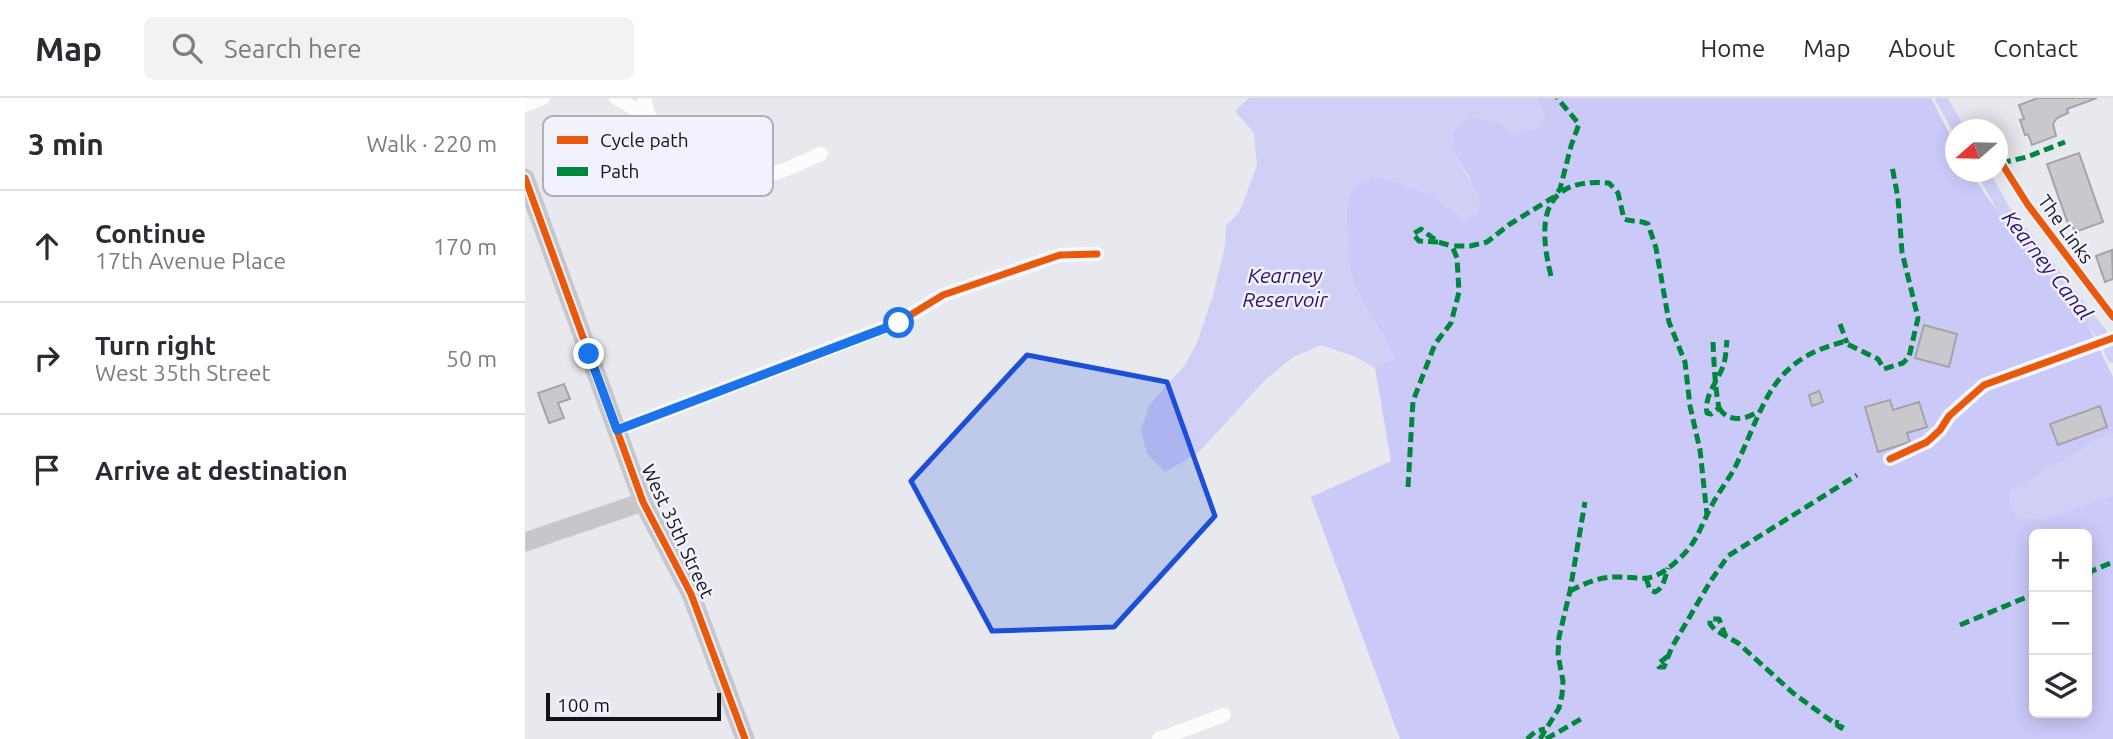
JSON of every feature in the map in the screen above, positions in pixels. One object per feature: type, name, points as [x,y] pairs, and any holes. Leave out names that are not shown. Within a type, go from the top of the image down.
[{"type":"street","points":[[525,105],[543,98]]},
{"type":"street","points":[[616,98],[648,116]]},
{"type":"street","points":[[645,98],[648,116]]},
{"type":"street","points":[[773,174],[821,154]]},
{"type":"street","name":"West 35th Street","points":[[525,178],[643,502],[691,594],[745,739]]},
{"type":"street","points":[[617,430],[899,323],[943,295],[1060,255],[1097,254]]},
{"type":"street","points":[[1890,459],[1927,442],[1940,430],[1949,416],[1984,385],[2113,338]]},
{"type":"street","points":[[525,542],[643,502]]},
{"type":"street","points":[[1159,739],[1224,715]]},
{"type":"highlighted area","points":[[1027,355],[1167,382],[1215,516],[1114,627],[992,631],[911,481]]},
{"type":"shaded area","points":[[1536,98],[1931,98],[1945,125],[1945,182],[1977,182],[2007,224],[2080,313],[2113,377],[2113,739],[1400,739],[1311,497],[1391,461],[1375,368],[1394,358],[1352,278],[1348,257],[1347,203],[1352,191],[1373,176],[1399,182],[1436,198],[1464,219],[1470,178],[1452,150],[1453,130],[1468,116],[1498,122],[1517,133],[1545,116]]},
{"type":"water","name":"Kearney Reservoir","points":[[1249,98],[1536,98],[1545,116],[1537,130],[1517,133],[1498,122],[1470,118],[1453,129],[1452,150],[1480,197],[1478,213],[1464,219],[1436,198],[1399,182],[1373,176],[1356,187],[1348,199],[1346,214],[1350,266],[1357,290],[1394,358],[1375,368],[1354,356],[1321,345],[1293,357],[1265,380],[1198,453],[1165,472],[1147,454],[1141,430],[1149,405],[1185,365],[1197,343],[1213,295],[1225,246],[1226,226],[1240,211],[1257,165],[1254,133],[1235,111]]},
{"type":"water","points":[[2113,433],[2113,496],[2044,518],[2020,518],[2013,511],[2009,501],[2012,490]]},
{"type":"building","points":[[2038,98],[2097,98],[2067,109],[2068,113],[2057,118],[2053,124],[2056,136],[2032,145],[2020,120],[2024,119],[2019,105]]},
{"type":"building","points":[[2079,153],[2103,222],[2075,232],[2071,223],[2068,224],[2047,164]]},
{"type":"building","points":[[2112,250],[2113,279],[2105,282],[2096,256]]},
{"type":"building","points":[[1924,325],[1957,334],[1949,367],[1915,358]]},
{"type":"building","points":[[564,384],[570,399],[558,403],[564,418],[549,423],[538,393]]},
{"type":"building","points":[[1819,391],[1823,402],[1812,406],[1809,395]]},
{"type":"building","points":[[1890,400],[1893,410],[1919,402],[1927,427],[1907,433],[1910,442],[1878,452],[1865,407]]},
{"type":"building","points":[[2100,406],[2107,427],[2058,445],[2050,424]]},
{"type":"waterway","name":"Kearney Canal","points":[[1941,98],[1953,119]]},
{"type":"waterway","name":"Kearney Canal","points":[[1989,182],[2003,208],[2103,336],[2113,357]]},
{"type":"marked path","points":[[1408,487],[1413,401],[1435,344],[1451,323],[1459,292],[1457,258],[1452,246],[1487,242],[1510,224],[1554,197],[1560,189],[1579,124],[1557,98]]},
{"type":"marked path","points":[[2008,161],[2065,142]]},
{"type":"marked path","points":[[1570,591],[1601,579],[1652,577],[1667,570],[1683,555],[1736,465],[1765,401],[1786,372],[1801,360],[1819,350],[1843,342],[1878,359],[1884,369],[1903,363],[1909,357],[1918,318],[1902,252],[1898,198],[1892,166]]},
{"type":"marked path","points":[[1551,276],[1545,222],[1549,207],[1557,196],[1569,188],[1586,183],[1609,183],[1618,193],[1624,219],[1648,224],[1656,248],[1669,322],[1685,362],[1690,406],[1700,450],[1707,515]]},
{"type":"marked path","points":[[1438,242],[1419,241],[1413,234],[1421,229],[1438,242],[1452,246]]},
{"type":"marked path","points":[[1840,324],[1847,343]]},
{"type":"marked path","points":[[1713,342],[1714,367],[1715,375],[1716,384],[1719,408],[1711,414],[1707,413],[1707,401],[1711,390],[1714,385],[1717,380],[1723,366],[1727,340]]},
{"type":"marked path","points":[[1719,408],[1732,418],[1749,416],[1759,411]]},
{"type":"marked path","points":[[1668,656],[1658,664],[1659,667],[1664,667],[1672,647],[1728,556],[1857,475]]},
{"type":"marked path","points":[[1540,739],[1559,708],[1562,695],[1559,637],[1570,591],[1585,502]]},
{"type":"marked path","points":[[2092,571],[2113,562]]},
{"type":"marked path","points":[[1646,578],[1650,590],[1655,592],[1662,585],[1668,568]]},
{"type":"marked path","points":[[1960,625],[2029,596]]},
{"type":"marked path","points":[[1726,637],[1719,619],[1710,619],[1715,630],[1738,643],[1793,693],[1841,728],[1843,724],[1835,722]]},
{"type":"marked path","points":[[1546,739],[1581,719]]},
{"type":"marked path","points":[[1527,739],[1536,731],[1545,729]]},
{"type":"cycle path","name":"The Links","points":[[2008,173],[2028,205],[2113,317]]},
{"type":"cycle path","points":[[525,178],[643,502],[691,594],[745,739]]},
{"type":"cycle path","points":[[617,430],[899,322],[943,295],[1060,255],[1097,254]]},
{"type":"cycle path","points":[[1890,459],[1927,442],[1940,430],[1949,416],[1984,385],[2113,338]]},
{"type":"route","points":[[589,354],[617,430],[899,323]]}]
